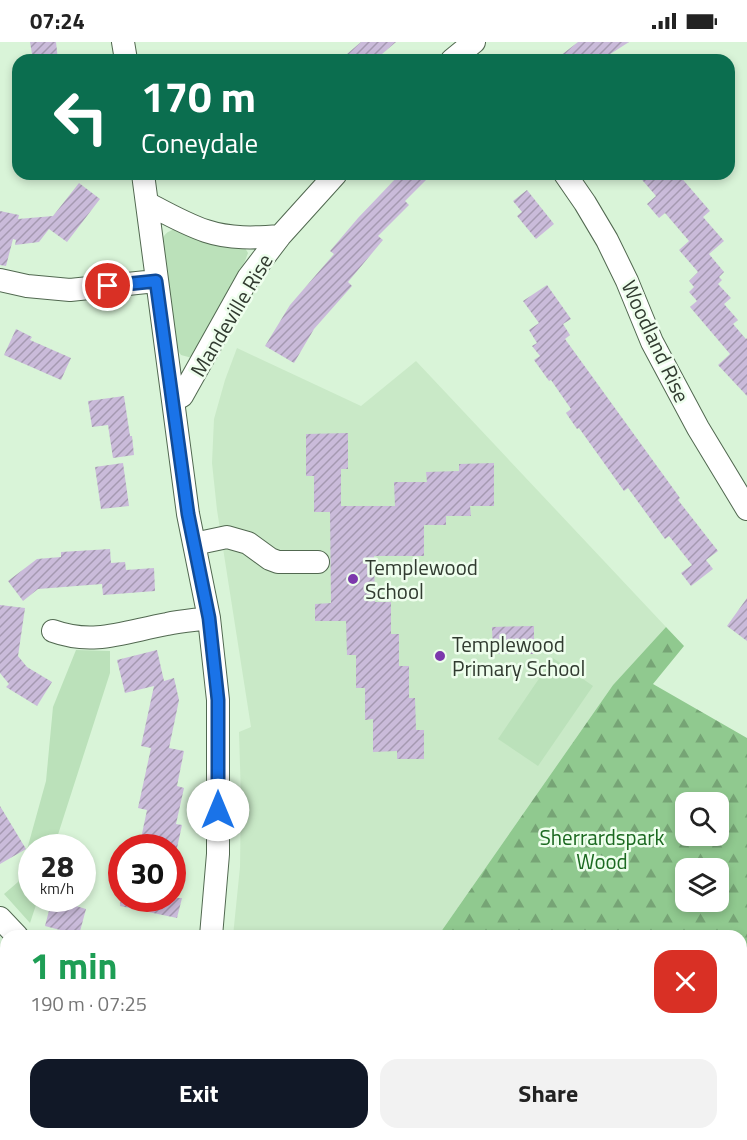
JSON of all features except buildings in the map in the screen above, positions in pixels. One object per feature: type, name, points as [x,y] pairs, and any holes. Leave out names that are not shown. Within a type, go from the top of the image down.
[{"type":"street","points":[[143,180],[188,514],[209,618],[218,700],[218,854],[212,930]]},
{"type":"street","name":"Mandeville Rise","points":[[173,400],[182,396],[248,278],[280,236],[331,180]]},
{"type":"street","name":"Woodland Rise","points":[[569,180],[607,240],[652,342],[698,428],[747,509]]},
{"type":"street","points":[[147,203],[207,231],[257,238],[280,236]]},
{"type":"street","points":[[0,280],[27,286],[70,290],[156,281]]},
{"type":"street","points":[[194,544],[227,537],[248,543],[278,562],[318,562]]},
{"type":"street","points":[[53,631],[66,636],[111,637],[167,624],[209,618]]},
{"type":"street","points":[[0,918],[11,930]]},
{"type":"shaded area","points":[[172,230],[245,248],[248,253],[192,358],[181,355],[177,349],[161,244],[165,235]]},
{"type":"shaded area","name":"Templewood Primary School","points":[[237,348],[361,406],[416,361],[666,627],[613,685],[442,930],[234,930],[240,867],[239,732],[251,727],[217,510],[212,463],[214,419]]},
{"type":"shaded area","points":[[76,650],[110,651],[110,673],[58,834],[31,834],[46,781],[53,707]]},
{"type":"shaded area","points":[[553,658],[593,686],[538,766],[498,739]]},
{"type":"shaded area","points":[[18,882],[18,910],[4,894]]},
{"type":"shaded area","points":[[20,912],[34,912],[30,923]]},
{"type":"green space","name":"Sherrardspark Wood","points":[[666,627],[684,646],[653,684],[747,738],[747,930],[442,930],[613,685]]},
{"type":"place","name":"Templewood School","points":[[353,579]]},
{"type":"place","name":"Templewood Primary School","points":[[440,656]]},
{"type":"route","points":[[108,286],[156,281],[188,514],[209,618],[218,700],[218,810]]}]
